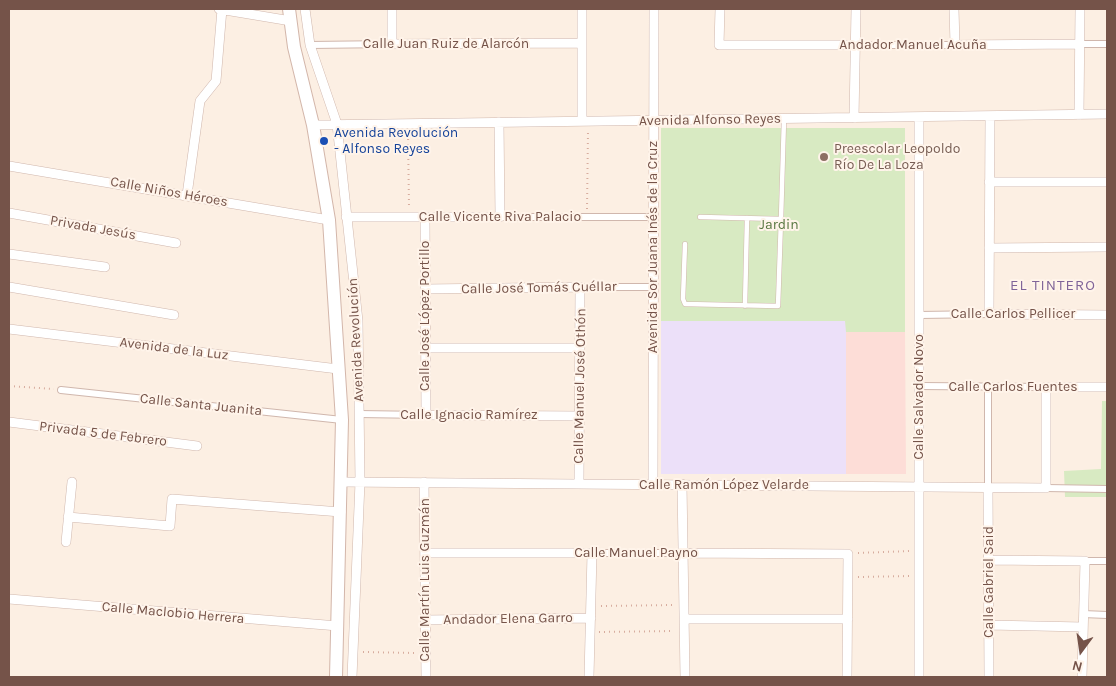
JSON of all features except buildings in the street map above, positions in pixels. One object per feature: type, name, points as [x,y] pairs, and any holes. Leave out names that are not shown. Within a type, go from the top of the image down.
[{"type":"main road","name":"Avenida Revolución","points":[[290,15],[294,47],[313,125],[328,220],[342,420],[336,677]]},
{"type":"street","points":[[187,195],[200,101],[216,81],[220,9],[290,15]]},
{"type":"street","name":"Avenida Revolución","points":[[305,9],[310,45],[337,124],[358,321],[360,482],[352,677]]},
{"type":"street","points":[[392,9],[392,44]]},
{"type":"street","points":[[582,9],[585,121]]},
{"type":"street","name":"Avenida Sor Juana Inés de la Cruz","points":[[653,484],[654,9]]},
{"type":"street","name":"Andador Manuel Acuña","points":[[720,9],[720,45],[1107,44]]},
{"type":"street","points":[[854,118],[856,9]]},
{"type":"street","points":[[954,9],[955,44]]},
{"type":"street","points":[[1079,115],[1080,9]]},
{"type":"street","name":"Calle Juan Ruiz de Alarcón","points":[[310,45],[582,43]]},
{"type":"street","name":"Avenida Alfonso Reyes","points":[[313,125],[1107,114]]},
{"type":"street","points":[[989,314],[990,116]]},
{"type":"street","name":"Calle Salvador Novo","points":[[919,117],[919,677]]},
{"type":"street","points":[[499,122],[500,217]]},
{"type":"street","name":"Calle Niños Héroes","points":[[9,166],[328,220]]},
{"type":"street","points":[[989,182],[1107,182]]},
{"type":"street","name":"Privada Jesús","points":[[9,214],[176,242]]},
{"type":"street","name":"Calle Vicente Riva Palacio","points":[[346,217],[653,216]]},
{"type":"street","name":"Calle José López Portillo","points":[[425,217],[426,415]]},
{"type":"street","points":[[989,248],[1107,247]]},
{"type":"street","points":[[9,254],[105,267]]},
{"type":"street","name":"Calle Manuel José Othón","points":[[579,484],[580,287]]},
{"type":"street","name":"Calle José Tomás Cuéllar","points":[[425,289],[653,287]]},
{"type":"street","points":[[9,288],[174,315]]},
{"type":"street","name":"Calle Carlos Pellicer","points":[[919,315],[1107,315]]},
{"type":"street","name":"Avenida de la Luz","points":[[9,329],[338,369]]},
{"type":"street","points":[[426,348],[580,348]]},
{"type":"street","name":"Calle Carlos Fuentes","points":[[919,386],[1107,387]]},
{"type":"street","points":[[988,387],[988,487]]},
{"type":"street","points":[[1046,387],[1046,488]]},
{"type":"street","name":"Calle Santa Juanita","points":[[61,390],[342,420]]},
{"type":"street","name":"Calle Ignacio Ramírez","points":[[359,414],[579,416]]},
{"type":"street","name":"Privada 5 de Febrero","points":[[9,422],[197,446]]},
{"type":"street","points":[[66,542],[72,482]]},
{"type":"street","name":"Calle Ramón López Velarde","points":[[341,482],[919,486],[1107,490]]},
{"type":"street","name":"Calle Martín Luis Guzmán","points":[[424,482],[426,677]]},
{"type":"street","points":[[682,484],[685,677]]},
{"type":"street","name":"Calle Gabriel Said","points":[[988,487],[989,677]]},
{"type":"street","points":[[68,517],[170,526],[172,499],[341,512]]},
{"type":"street","name":"Calle Manuel Payno","points":[[425,553],[848,554]]},
{"type":"street","points":[[590,677],[592,553]]},
{"type":"street","points":[[847,677],[848,554]]},
{"type":"street","points":[[988,560],[1107,561]]},
{"type":"street","points":[[1082,677],[1085,561]]},
{"type":"street","name":"Calle Maclobio Herrera","points":[[9,600],[338,626]]},
{"type":"street","points":[[1083,614],[1107,615]]},
{"type":"street","name":"Andador Elena Garro","points":[[425,620],[591,618]]},
{"type":"street","points":[[684,619],[848,619]]},
{"type":"street","points":[[989,625],[1083,627]]},
{"type":"lane","points":[[685,244],[683,298],[685,304],[778,306],[784,119]]},
{"type":"lane","points":[[700,217],[781,219]]},
{"type":"lane","points":[[745,306],[748,218]]},
{"type":"path","points":[[585,121],[587,217]]},
{"type":"path","points":[[408,124],[409,217]]},
{"type":"path","points":[[9,386],[61,390]]},
{"type":"path","points":[[848,554],[919,551]]},
{"type":"path","points":[[848,577],[919,576]]},
{"type":"path","points":[[591,606],[684,605]]},
{"type":"path","points":[[590,632],[684,631]]},
{"type":"path","points":[[353,652],[425,653]]},
{"type":"shaded area","points":[[661,321],[846,321],[846,474],[661,474]]},
{"type":"shaded area","points":[[846,332],[905,332],[906,474],[846,474]]},
{"type":"green space","name":"Jardin","points":[[661,128],[905,128],[905,332],[846,332],[845,321],[661,321]]},
{"type":"green space","points":[[1102,401],[1107,401],[1107,497],[1065,497],[1064,471],[1101,469]]},
{"type":"place","name":"Avenida Revolución - Alfonso Reyes","points":[[324,141]]},
{"type":"place","name":"Preescolar Leopoldo Río De La Loza","points":[[824,157]]},
{"type":"district","name":"EL TINTERO","points":[[1053,286]]}]
